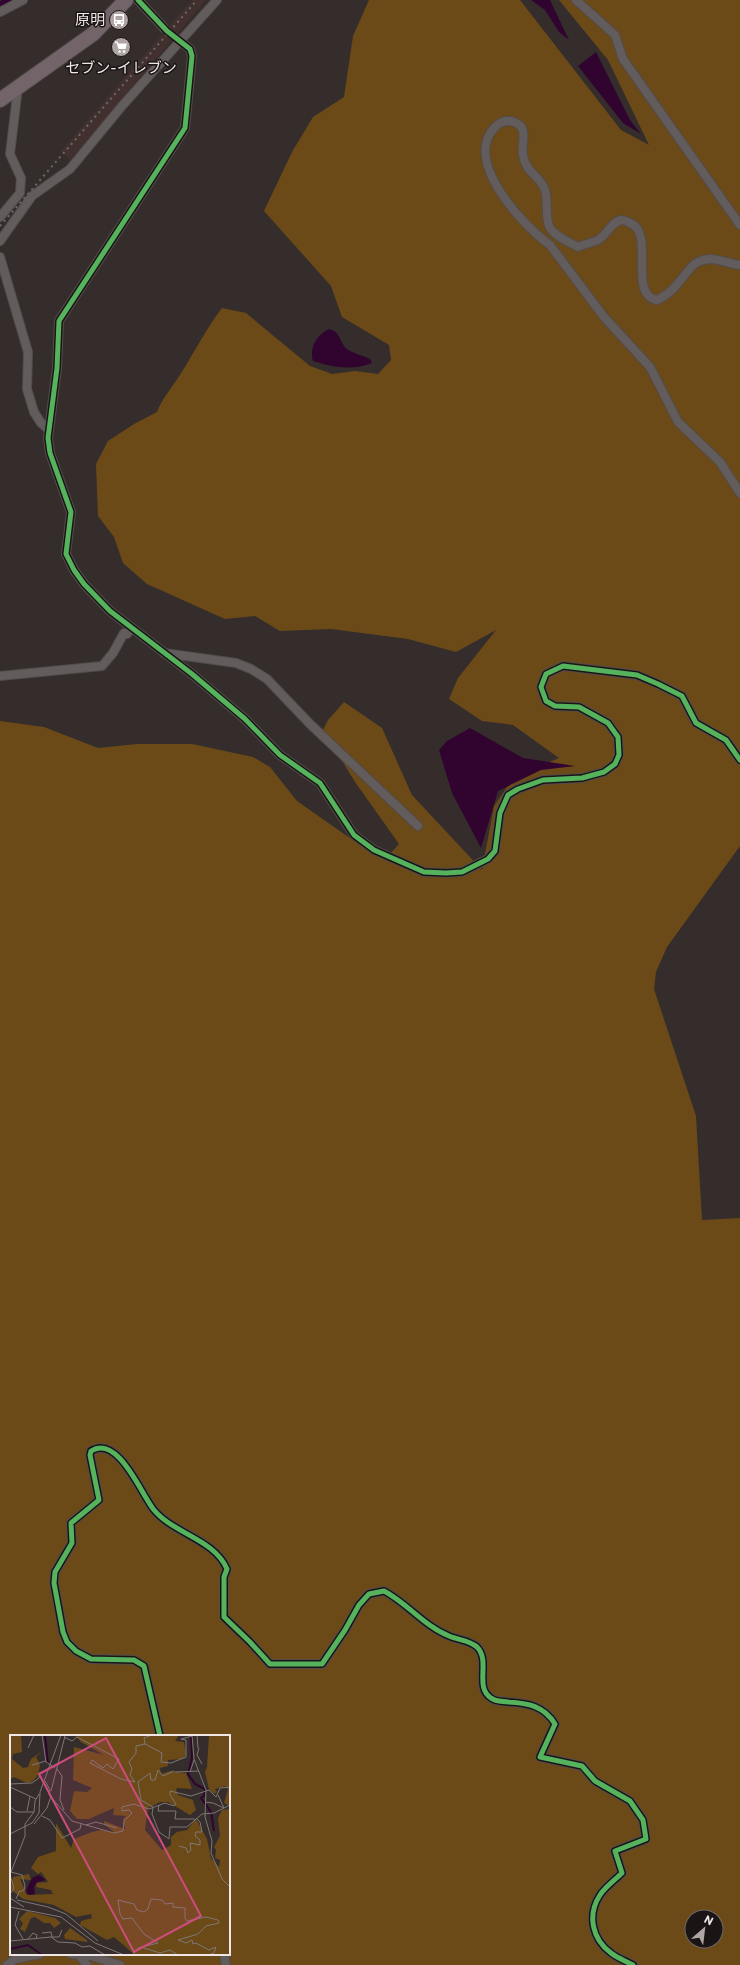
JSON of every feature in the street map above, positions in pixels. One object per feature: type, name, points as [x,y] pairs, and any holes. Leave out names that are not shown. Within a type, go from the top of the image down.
[{"type":"highway","points":[[0,100],[61,58],[92,34],[126,0]]},
{"type":"street","points":[[0,12],[23,0]]},
{"type":"street","points":[[138,0],[164,28]]},
{"type":"street","points":[[0,241],[32,196],[70,169],[179,40],[217,0]]},
{"type":"street","points":[[576,0],[615,35],[623,59],[740,225]]},
{"type":"street","points":[[179,40],[190,49],[192,56],[185,128],[59,321],[57,368],[48,429],[50,453],[72,512],[66,554],[84,584],[110,611],[192,674],[245,719],[280,755],[320,784],[354,835],[374,850],[424,872],[446,874],[462,872],[488,859],[495,851],[500,812],[508,796],[518,788],[543,780],[582,778],[604,772],[615,764],[619,755],[618,737],[608,723],[579,707],[556,706],[546,701],[541,687],[546,674],[563,666],[637,675],[682,696],[696,723],[726,740],[740,760]]},
{"type":"street","points":[[0,217],[20,193],[21,178],[10,154],[18,87]]},
{"type":"street","points":[[740,265],[720,259],[708,259],[695,262],[689,267],[680,282],[666,296],[657,300],[649,297],[644,289],[640,233],[633,224],[623,220],[616,222],[598,239],[578,247],[557,235],[550,228],[544,188],[538,178],[525,166],[523,156],[523,131],[519,124],[509,120],[501,121],[492,130],[486,142],[489,168],[500,193],[524,222],[550,245],[604,317],[650,367],[678,422],[720,462],[740,492]]},
{"type":"street","points":[[0,256],[28,352],[27,389],[34,412],[41,423],[48,429]]},
{"type":"street","points":[[0,676],[102,666],[113,653],[124,633],[127,634],[131,628]]},
{"type":"street","points":[[163,653],[236,663],[251,669],[267,679],[310,724],[418,826]]},
{"type":"street","points":[[160,1735],[144,1666],[134,1660],[91,1659],[76,1651],[67,1642],[63,1632],[56,1601],[54,1583],[55,1572],[72,1544],[71,1523],[99,1500],[90,1455],[91,1451],[97,1448],[104,1448],[117,1454],[128,1468],[155,1511],[175,1527],[209,1548],[220,1557],[227,1569],[224,1576],[224,1617],[270,1664],[322,1664],[359,1605],[369,1594],[384,1591],[397,1598],[432,1627],[449,1636],[464,1640],[476,1647],[484,1661],[484,1686],[486,1694],[491,1699],[496,1701],[522,1702],[535,1705],[550,1715],[555,1724],[540,1757],[582,1766],[595,1781],[630,1801],[643,1820],[646,1838],[615,1851],[622,1873],[600,1894],[592,1910],[594,1930],[602,1944],[611,1953],[633,1965]]},
{"type":"street","points":[[7,1965],[14,1959],[35,1955]]},
{"type":"street","points":[[76,1955],[87,1965]]},
{"type":"street","points":[[84,1955],[92,1956],[120,1965]]},
{"type":"street","points":[[224,1955],[226,1965]]},
{"type":"shaded area","points":[[192,0],[206,0],[70,160],[61,151]]},
{"type":"shaded area","points":[[369,0],[520,0],[621,130],[649,145],[608,60],[559,0],[740,0],[740,846],[667,947],[656,972],[654,989],[696,1116],[702,1220],[740,1218],[740,1965],[0,1965],[0,721],[44,727],[98,748],[137,744],[192,744],[253,757],[270,767],[297,801],[364,848],[387,857],[399,844],[355,782],[323,730],[328,720],[344,702],[382,728],[412,795],[482,870],[494,806],[514,777],[559,758],[513,725],[482,721],[449,699],[458,678],[496,630],[456,652],[408,639],[331,629],[280,631],[255,616],[225,619],[147,584],[123,563],[114,537],[98,516],[96,464],[108,441],[134,424],[157,412],[222,308],[246,313],[310,366],[332,374],[355,371],[378,374],[391,360],[389,345],[342,317],[331,286],[264,211],[292,152],[313,117],[344,97],[353,36]]},
{"type":"shaded area","points":[[531,0],[550,0],[569,40],[559,32],[545,10]]},
{"type":"shaded area","points":[[596,52],[630,120],[641,134],[623,123],[578,66]]},
{"type":"shaded area","points":[[329,329],[336,332],[347,349],[370,359],[372,363],[357,367],[342,367],[313,361],[312,351],[315,342]]},
{"type":"shaded area","points":[[470,728],[523,758],[575,766],[541,770],[498,791],[481,848],[452,793],[439,750],[447,741]]},
{"type":"waterway","points":[[0,9],[14,0]]},
{"type":"tunnel","points":[[164,28],[178,39]]},
{"type":"railway","points":[[0,226],[197,0]]},
{"type":"cycle path","points":[[138,0],[167,31],[190,49],[192,56],[185,128],[59,321],[57,368],[48,438],[50,453],[71,512],[66,554],[74,570],[84,584],[110,611],[192,674],[245,719],[280,755],[320,783],[354,835],[374,850],[424,872],[462,872],[488,859],[495,851],[500,813],[508,795],[518,789],[543,780],[582,778],[604,772],[615,764],[619,755],[618,737],[608,723],[579,707],[555,706],[546,701],[541,687],[546,674],[563,666],[637,675],[682,696],[696,723],[726,740],[740,760]]},
{"type":"cycle path","points":[[160,1735],[144,1666],[134,1660],[91,1659],[76,1651],[67,1642],[63,1632],[54,1583],[55,1572],[72,1543],[71,1523],[99,1500],[90,1455],[91,1451],[101,1448],[110,1451],[128,1468],[154,1510],[162,1518],[203,1543],[213,1550],[221,1559],[227,1569],[224,1577],[224,1617],[270,1664],[322,1664],[345,1630],[359,1605],[369,1594],[384,1591],[440,1632],[471,1643],[477,1647],[483,1659],[484,1687],[486,1693],[491,1698],[497,1701],[522,1703],[541,1709],[546,1713],[555,1724],[540,1757],[582,1766],[595,1781],[630,1801],[643,1820],[646,1839],[615,1851],[622,1873],[607,1886],[600,1895],[596,1903],[593,1918],[599,1941],[611,1953],[633,1965]]},
{"type":"place","name":"原明","points":[[119,20]]},
{"type":"place","name":"セブン-イレブン","points":[[121,47]]}]
